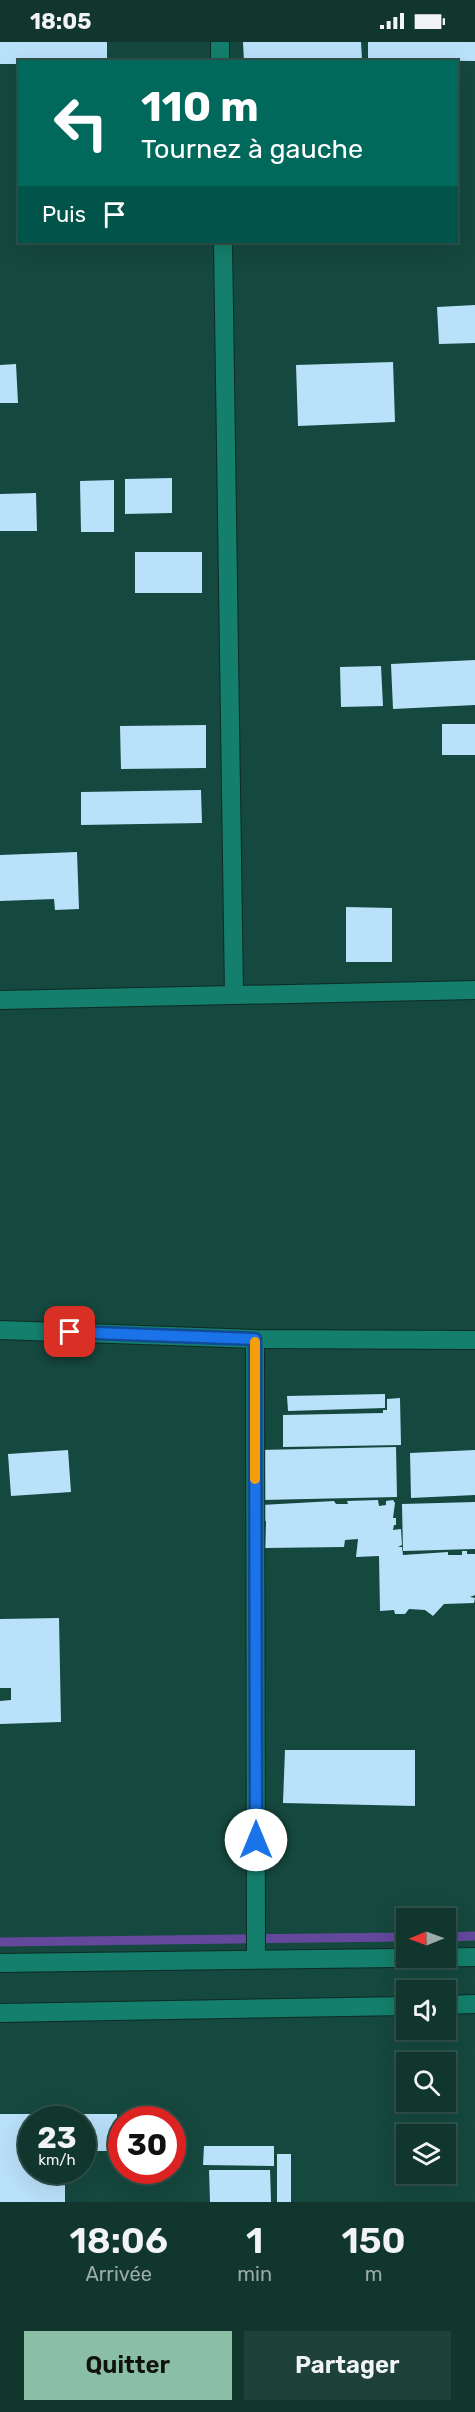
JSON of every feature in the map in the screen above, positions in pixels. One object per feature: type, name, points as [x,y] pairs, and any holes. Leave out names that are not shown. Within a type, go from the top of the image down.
[{"type":"street","points":[[219,42],[220,60]]},
{"type":"street","points":[[223,243],[234,995]]},
{"type":"street","points":[[0,1000],[475,990]]},
{"type":"street","points":[[0,1330],[255,1339],[475,1340]]},
{"type":"street","points":[[255,1339],[256,1959]]},
{"type":"street","points":[[0,1963],[475,1957]]},
{"type":"street","points":[[456,2005],[475,2004]]},
{"type":"street","points":[[0,2013],[396,2006]]},
{"type":"building","points":[[0,42],[107,42],[107,60],[18,60],[18,64],[0,64]]},
{"type":"building","points":[[243,42],[361,42],[362,60],[244,60]]},
{"type":"building","points":[[368,42],[475,42],[475,61],[368,60]]},
{"type":"building","points":[[475,305],[475,343],[439,344],[437,307]]},
{"type":"building","points":[[393,362],[395,422],[298,426],[296,365]]},
{"type":"building","points":[[16,364],[18,403],[0,403],[0,365]]},
{"type":"building","points":[[172,478],[172,513],[125,514],[125,479]]},
{"type":"building","points":[[114,480],[114,532],[81,532],[80,481]]},
{"type":"building","points":[[36,493],[37,531],[0,531],[0,494]]},
{"type":"building","points":[[135,552],[202,552],[202,593],[135,593]]},
{"type":"building","points":[[475,660],[475,705],[393,709],[391,664]]},
{"type":"building","points":[[381,666],[383,706],[341,707],[340,667]]},
{"type":"building","points":[[442,724],[475,724],[475,755],[442,755]]},
{"type":"building","points":[[206,725],[206,768],[121,769],[120,726]]},
{"type":"building","points":[[201,790],[202,823],[81,825],[81,792]]},
{"type":"building","points":[[77,852],[79,909],[55,910],[54,899],[0,901],[0,855]]},
{"type":"building","points":[[346,907],[392,908],[392,962],[346,962]]},
{"type":"building","points":[[385,1394],[385,1408],[288,1411],[287,1396]]},
{"type":"building","points":[[400,1398],[401,1445],[283,1447],[283,1415],[383,1413],[383,1410],[387,1410],[387,1399]]},
{"type":"building","points":[[396,1447],[397,1497],[262,1500],[260,1450]]},
{"type":"building","points":[[68,1450],[71,1492],[11,1496],[8,1454]]},
{"type":"building","points":[[475,1450],[475,1495],[411,1498],[410,1453]]},
{"type":"building","points":[[378,1500],[379,1506],[386,1505],[386,1501],[393,1500],[395,1503],[393,1518],[396,1518],[396,1525],[393,1530],[401,1529],[402,1545],[398,1547],[402,1547],[403,1555],[448,1552],[448,1555],[462,1555],[462,1551],[475,1554],[475,1595],[470,1597],[475,1598],[474,1603],[444,1604],[433,1616],[425,1610],[409,1609],[405,1614],[395,1614],[394,1610],[380,1611],[379,1556],[356,1557],[358,1539],[345,1540],[344,1547],[265,1548],[266,1521],[262,1522],[261,1505],[334,1501],[336,1504],[348,1504],[347,1501]]},
{"type":"building","points":[[475,1502],[475,1549],[403,1551],[402,1504]]},
{"type":"building","points":[[59,1618],[61,1722],[0,1724],[0,1701],[11,1700],[11,1688],[0,1688],[0,1619]]},
{"type":"building","points":[[285,1750],[415,1750],[415,1806],[283,1803]]},
{"type":"building","points":[[0,2114],[18,2114],[18,2184],[65,2184],[65,2202],[0,2202]]},
{"type":"building","points":[[96,2114],[108,2114],[108,2151],[96,2151]]},
{"type":"building","points":[[204,2146],[274,2146],[274,2166],[203,2165]]},
{"type":"building","points":[[277,2154],[291,2154],[291,2202],[277,2202]]},
{"type":"building","points":[[209,2170],[270,2170],[271,2202],[210,2202]]},
{"type":"waterway","points":[[456,1937],[475,1936]]},
{"type":"waterway","points":[[0,1942],[396,1937]]},
{"type":"slow traffic","points":[[255,1342],[255,1479]]},
{"type":"route","points":[[70,1332],[255,1339],[256,1840]]}]
